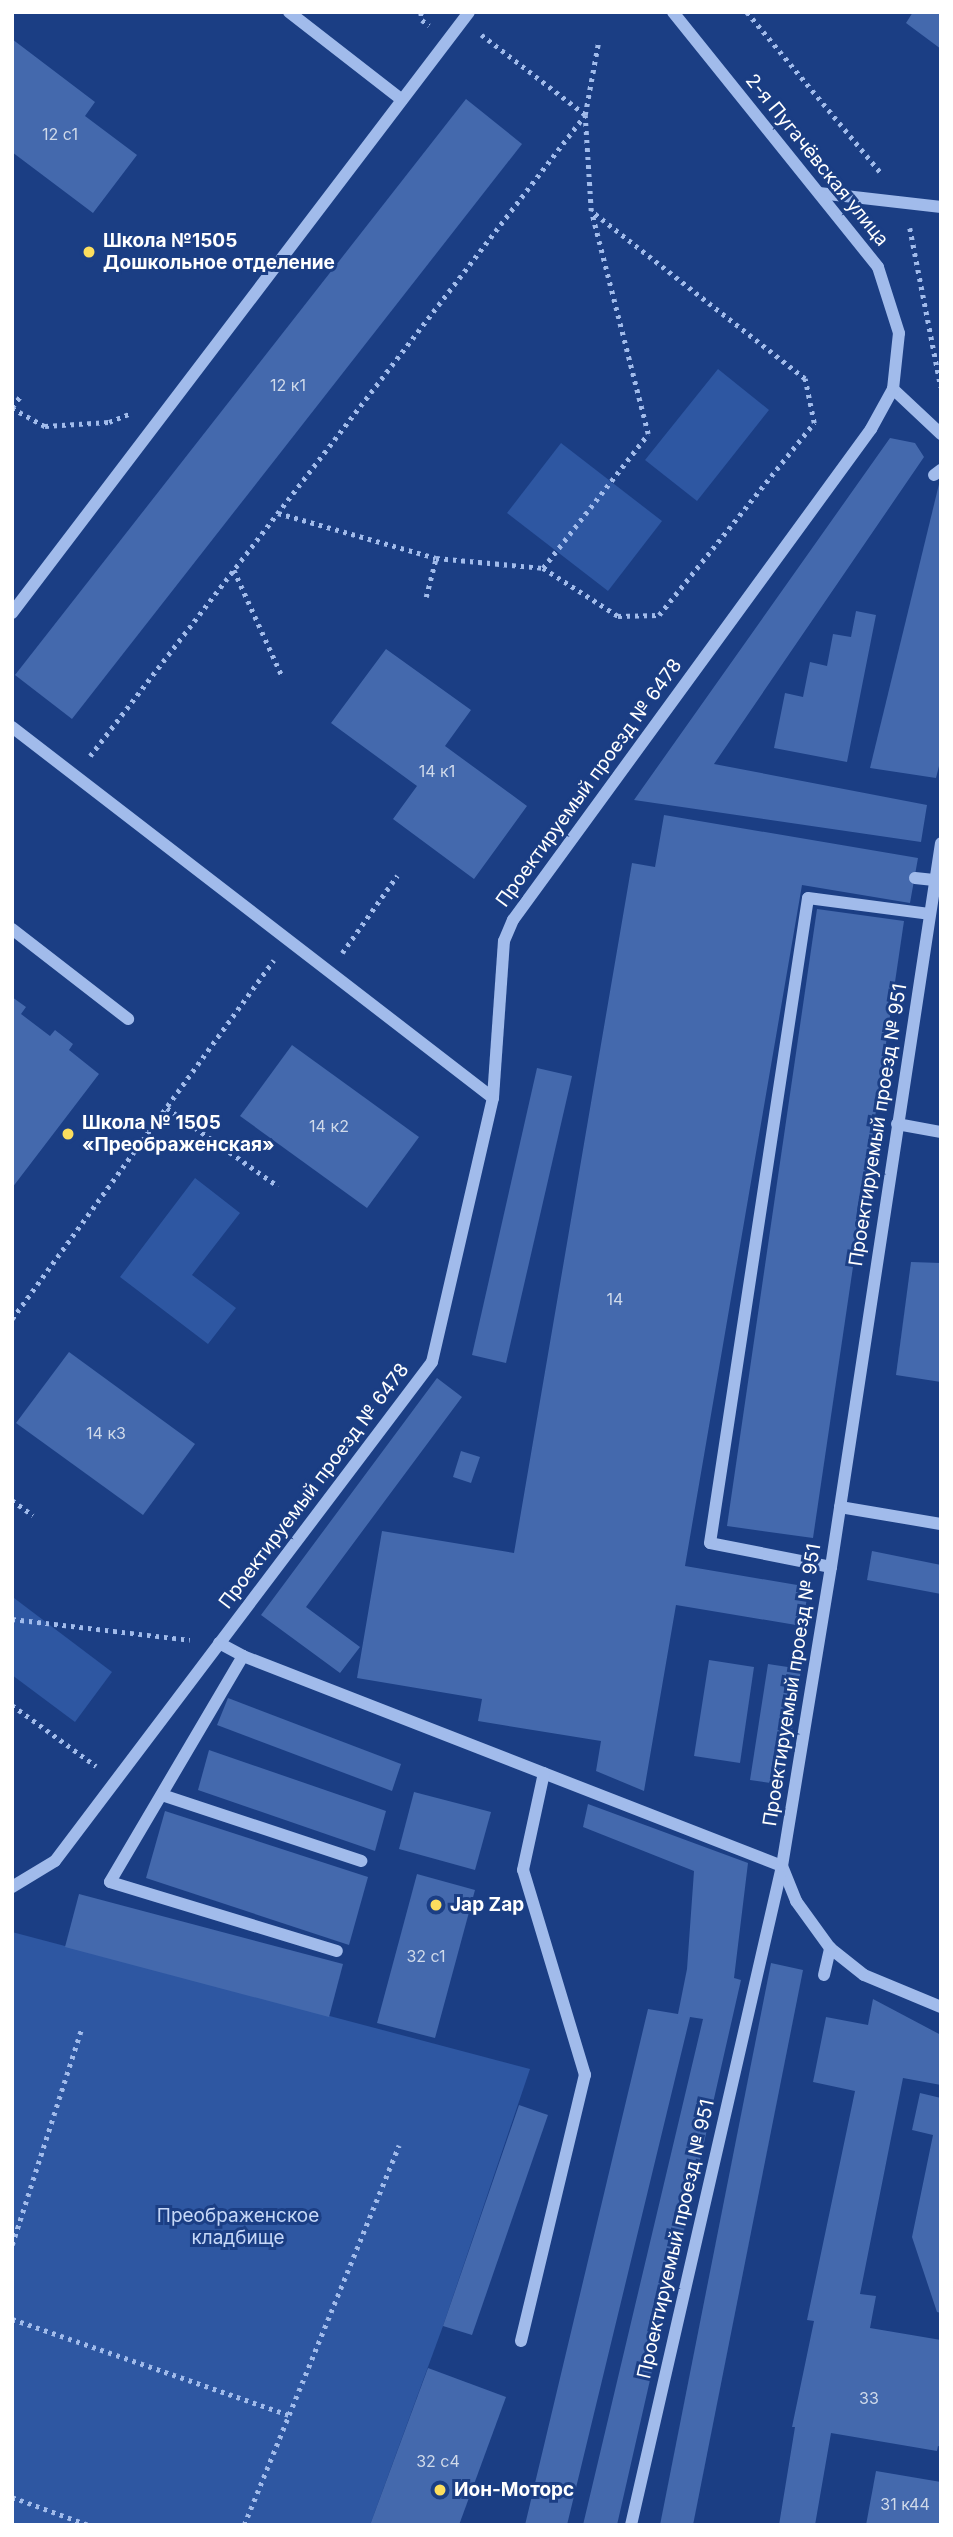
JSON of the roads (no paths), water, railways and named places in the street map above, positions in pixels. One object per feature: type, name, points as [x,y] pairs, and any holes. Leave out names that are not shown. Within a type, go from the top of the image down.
[{"type":"street","points":[[289,12],[402,100]]},
{"type":"street","name":"2-я Пугачёвская улица","points":[[673,12],[878,267],[899,333],[893,389]]},
{"type":"street","points":[[12,613],[466,16]]},
{"type":"street","points":[[819,194],[941,207]]},
{"type":"street","points":[[893,389],[941,434]]},
{"type":"street","name":"Проектируемый проезд № 6478","points":[[12,1887],[55,1861],[432,1362],[493,1098],[504,941],[513,920],[871,429],[893,389]]},
{"type":"street","points":[[12,727],[493,1098]]},
{"type":"street","name":"Проектируемый проезд № 951","points":[[631,2525],[782,1866],[831,1567],[941,843]]},
{"type":"street","points":[[915,878],[934,880]]},
{"type":"street","points":[[831,1567],[710,1544],[808,898],[929,914]]},
{"type":"street","points":[[12,929],[128,1019]]},
{"type":"street","points":[[897,1124],[941,1132]]},
{"type":"street","points":[[840,1507],[941,1524]]},
{"type":"street","points":[[219,1643],[243,1656],[782,1866],[796,1901],[830,1948],[864,1975],[941,2007]]},
{"type":"street","points":[[243,1656],[110,1882],[337,1951]]},
{"type":"street","points":[[521,2341],[585,2075],[523,1870],[544,1773]]},
{"type":"street","points":[[162,1795],[361,1861]]},
{"type":"street","points":[[824,1975],[830,1948]]},
{"type":"place","name":"Школа №1505 Дошкольное отделение","points":[[89,252]]},
{"type":"place","name":"Школа № 1505 «Преображенская»","points":[[68,1134]]},
{"type":"place","name":"Jap Zap","points":[[436,1905]]},
{"type":"place","name":"Ион-Моторс","points":[[440,2490]]},
{"type":"park label","name":"Преображенское кладбище","points":[[238,2227]]}]
